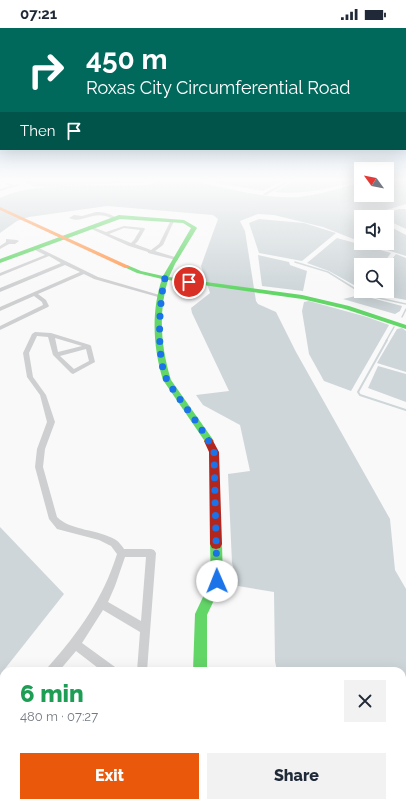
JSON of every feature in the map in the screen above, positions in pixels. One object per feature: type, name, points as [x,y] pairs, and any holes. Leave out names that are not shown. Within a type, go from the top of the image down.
[{"type":"street","points":[[20,217],[139,272],[165,278],[267,292],[347,307],[406,327]]},
{"type":"street","points":[[0,261],[117,217]]},
{"type":"street","points":[[137,217],[188,223],[194,228],[165,278],[160,296],[160,348],[162,364],[167,379],[207,437],[214,452],[217,581],[201,614],[200,667]]},
{"type":"street","points":[[150,252],[161,245],[172,221]]},
{"type":"street","points":[[89,227],[150,252],[176,259]]},
{"type":"street","points":[[105,234],[124,227],[143,229],[136,242],[131,245]]},
{"type":"street","points":[[0,248],[8,243]]},
{"type":"street","points":[[35,248],[82,273],[113,284],[160,296]]},
{"type":"street","points":[[0,275],[48,255]]},
{"type":"street","points":[[0,290],[65,263]]},
{"type":"street","points":[[0,309],[82,273]]},
{"type":"street","points":[[0,328],[46,306],[44,301],[35,294]]},
{"type":"street","points":[[88,346],[51,335],[35,334],[26,353],[30,377],[43,395],[51,422],[41,449],[39,467],[53,519],[60,526],[101,537],[114,543],[122,553]]},
{"type":"street","points":[[51,335],[56,355],[73,372],[92,362],[88,346]]},
{"type":"street","points":[[56,355],[88,346]]},
{"type":"street","points":[[56,667],[76,645],[102,604],[117,571],[122,553]]},
{"type":"street","points":[[122,553],[151,553],[142,667]]},
{"type":"street","points":[[102,604],[145,629]]},
{"type":"street","points":[[76,645],[106,667]]},
{"type":"shaded area","points":[[0,217],[28,217],[17,221],[0,233]]},
{"type":"shaded area","points":[[216,217],[249,217],[240,221],[245,231],[256,301],[258,304],[276,312],[296,352],[390,519],[395,570],[406,589],[406,667],[276,667],[274,592],[238,586],[232,563],[228,474],[250,471],[240,425],[203,405],[196,395],[229,391],[191,308],[210,293],[201,266],[218,219]]},
{"type":"shaded area","points":[[284,217],[354,217],[354,239],[323,227]]},
{"type":"shaded area","points":[[394,217],[406,217],[406,229],[394,223]]},
{"type":"shaded area","points":[[259,219],[304,223],[336,233],[302,261],[259,253],[249,223]]},
{"type":"shaded area","points":[[394,229],[406,235],[406,256],[387,250],[394,250]]},
{"type":"shaded area","points":[[337,238],[354,243],[354,250],[380,250],[391,253],[387,258],[354,258],[354,285],[329,271],[307,263]]},
{"type":"shaded area","points":[[396,254],[406,258],[406,300],[394,298],[394,258],[393,258]]},
{"type":"shaded area","points":[[258,255],[289,262],[290,265],[307,271],[303,291],[262,286]]},
{"type":"shaded area","points":[[354,296],[354,298],[371,298],[402,306],[400,311],[395,314],[343,299]]},
{"type":"shaded area","points":[[309,301],[367,317],[389,325],[351,391],[324,381],[309,354],[302,311],[304,302]]},
{"type":"shaded area","points":[[402,328],[406,331],[406,372],[377,363],[397,329]]},
{"type":"shaded area","points":[[378,366],[406,374],[406,402],[368,388]]},
{"type":"shaded area","points":[[0,527],[64,594],[6,667],[0,667]]},
{"type":"waterway","points":[[295,262],[328,272],[365,295],[406,304]]},
{"type":"waterway","points":[[402,317],[406,309]]},
{"type":"waterway","points":[[386,341],[394,327]]},
{"type":"waterway","points":[[387,340],[358,392],[360,395],[406,410]]},
{"type":"traffic: fast","points":[[0,261],[118,217]]},
{"type":"traffic: fast","points":[[124,217],[184,222],[194,228],[172,264],[162,287],[159,314],[159,343],[167,380],[209,441]]},
{"type":"traffic: fast","points":[[127,267],[139,272],[165,278],[302,297],[347,307],[406,327]]},
{"type":"traffic: fast","points":[[200,667],[201,614],[217,581],[216,544]]},
{"type":"traffic: slow","points":[[20,217],[127,267]]},
{"type":"traffic: jam","points":[[209,441],[214,452],[216,544]]},
{"type":"route","points":[[189,282],[165,278],[160,296],[160,348],[162,364],[167,379],[207,437],[214,452],[217,581]]}]
